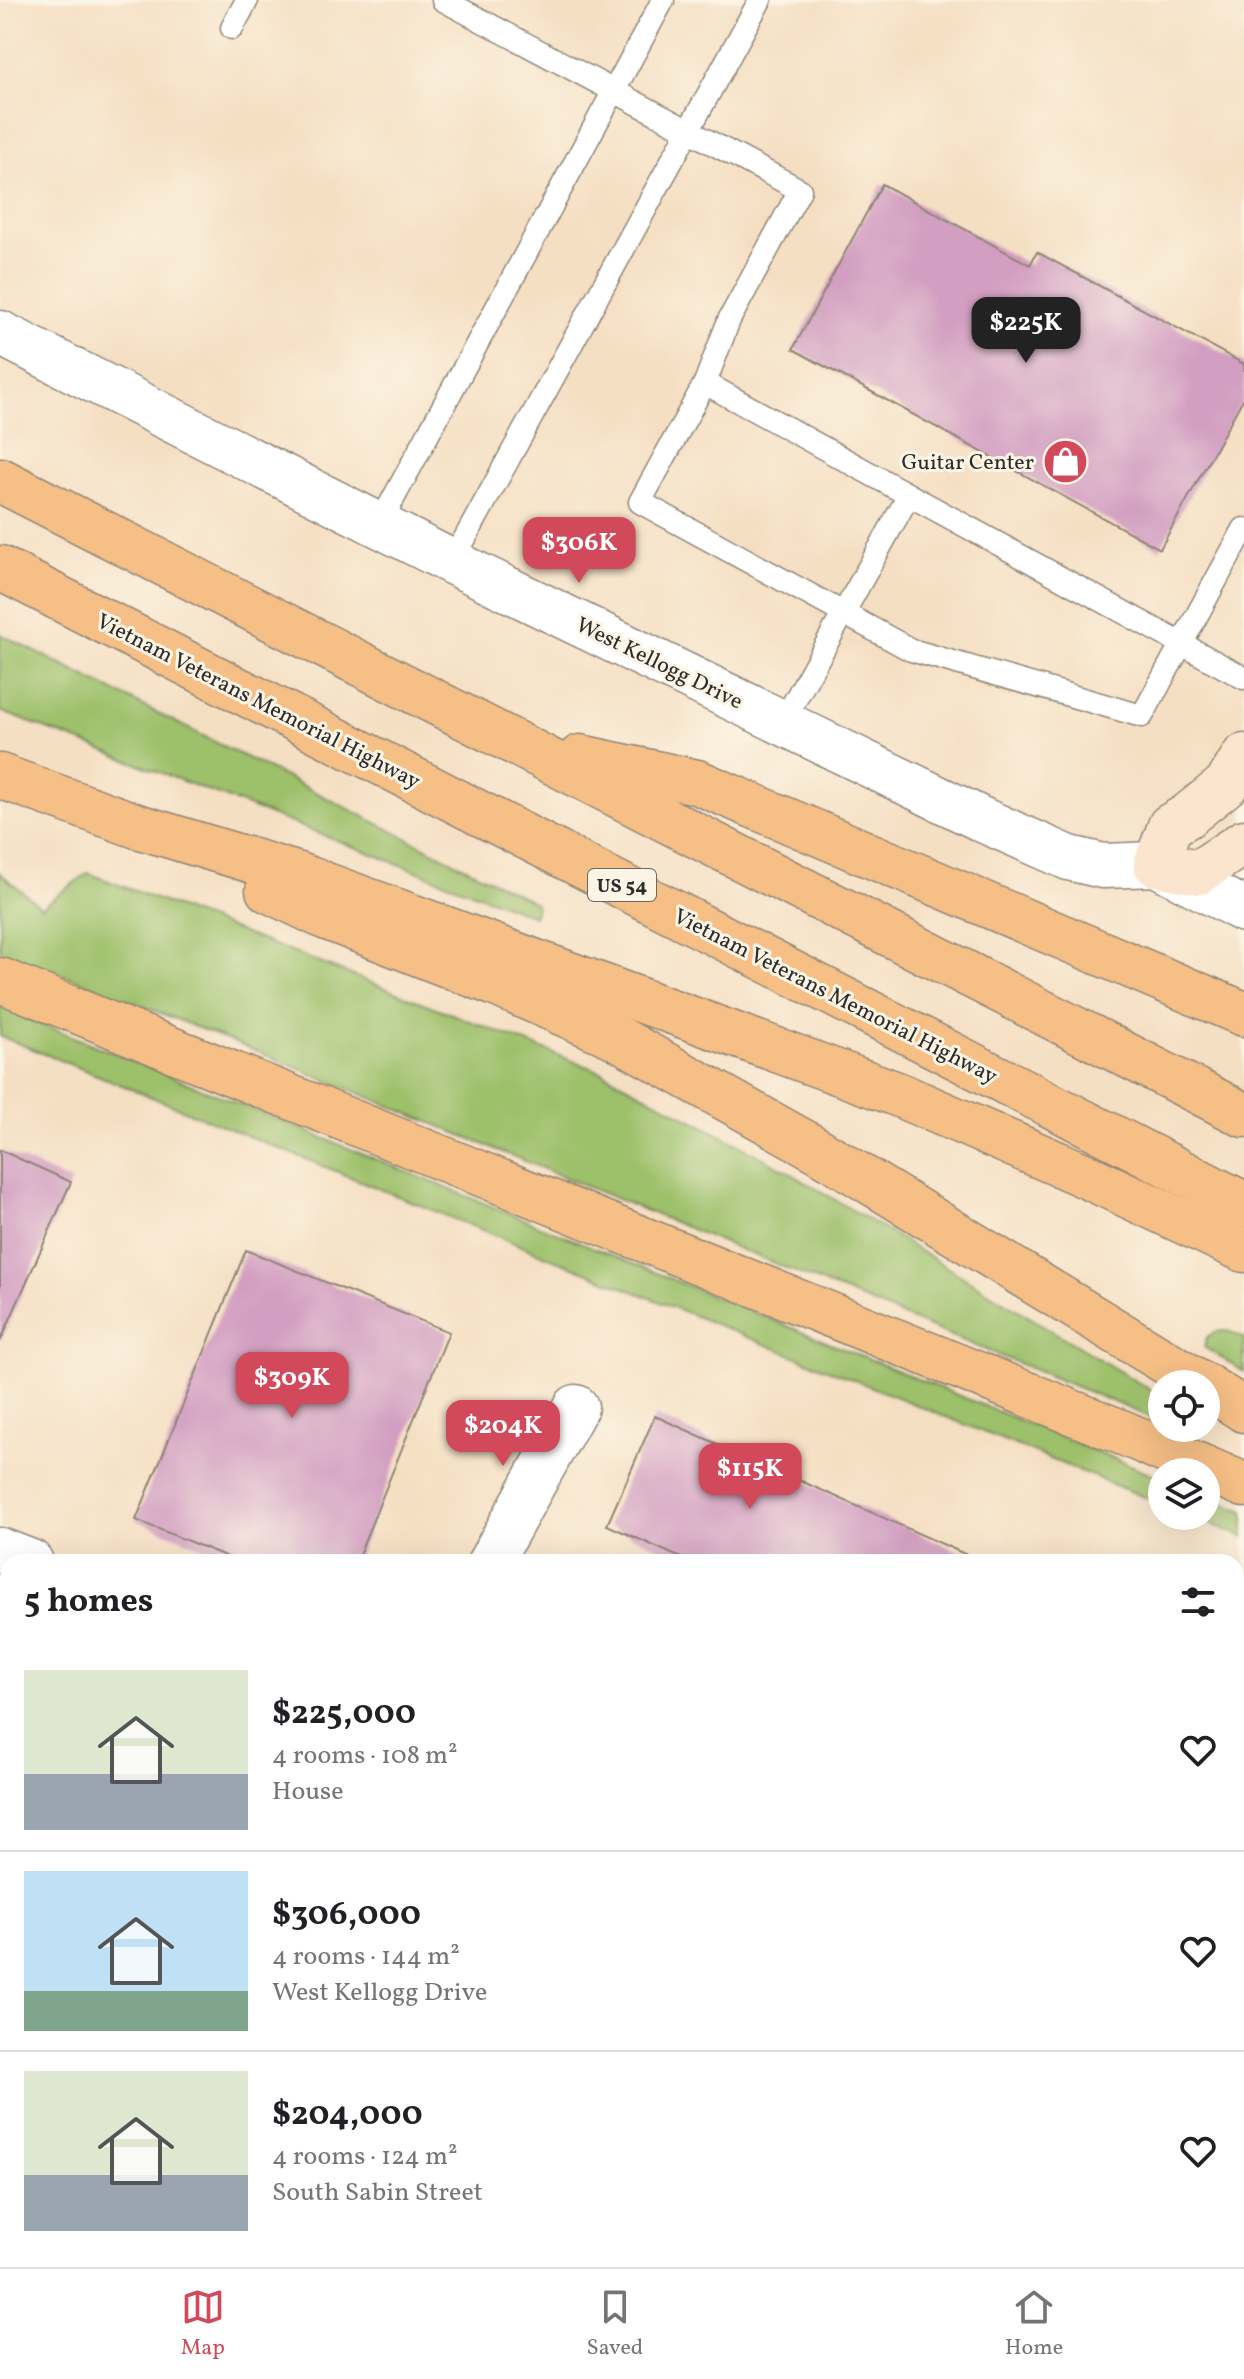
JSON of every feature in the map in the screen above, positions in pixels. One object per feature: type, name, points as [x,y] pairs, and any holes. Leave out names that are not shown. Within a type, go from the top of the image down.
[{"type":"highway","points":[[0,480],[1244,1115]]},
{"type":"highway","name":"Vietnam Veterans Memorial Highway","points":[[0,568],[1244,1204]]},
{"type":"highway","points":[[523,745],[697,782],[1244,1014]]},
{"type":"highway","points":[[0,776],[248,869],[325,917],[496,984],[614,1036],[818,1150],[1179,1370]]},
{"type":"highway","points":[[248,869],[296,874],[897,1094],[1086,1176],[1244,1250]]},
{"type":"highway","points":[[0,980],[1126,1434],[1244,1485]]},
{"type":"highway","points":[[1220,1395],[1244,1410]]},
{"type":"street","name":"West Kellogg Drive","points":[[0,333],[452,562],[985,821],[1069,858],[1103,866],[1156,864],[1244,910]]},
{"type":"street","points":[[1244,756],[1227,784],[1170,826],[1156,864],[1199,872],[1244,842]]},
{"type":"street","points":[[494,1554],[576,1407]]},
{"type":"lane","points":[[232,28],[247,0]]},
{"type":"lane","points":[[443,0],[800,190],[729,320],[705,383],[640,502],[911,650],[1142,716],[1244,529]]},
{"type":"lane","points":[[379,525],[663,0]]},
{"type":"lane","points":[[452,562],[760,0]]},
{"type":"lane","points":[[705,383],[1244,678]]},
{"type":"lane","points":[[783,722],[909,495]]},
{"type":"green space","points":[[0,634],[536,903],[534,916],[0,711]]},
{"type":"green space","points":[[0,873],[41,907],[88,873],[604,1073],[784,1169],[1148,1389],[1148,1416],[224,1038],[0,950]]},
{"type":"green space","points":[[0,1007],[1148,1472],[1148,1498],[0,1036]]},
{"type":"green space","points":[[1217,1331],[1228,1331],[1244,1338],[1244,1372],[1204,1347],[1207,1337]]},
{"type":"green space","points":[[1220,1502],[1244,1511],[1244,1537],[1220,1527]]},
{"type":"building","points":[[882,184],[1030,265],[1037,252],[1244,364],[1244,397],[1160,549],[793,349]]},
{"type":"building","points":[[0,1150],[71,1182],[0,1342]]},
{"type":"building","points":[[246,1250],[449,1332],[359,1554],[220,1554],[136,1520]]},
{"type":"building","points":[[655,1416],[965,1554],[672,1554],[607,1525]]},
{"type":"place","name":"Guitar Center","points":[[1065,461]]}]
